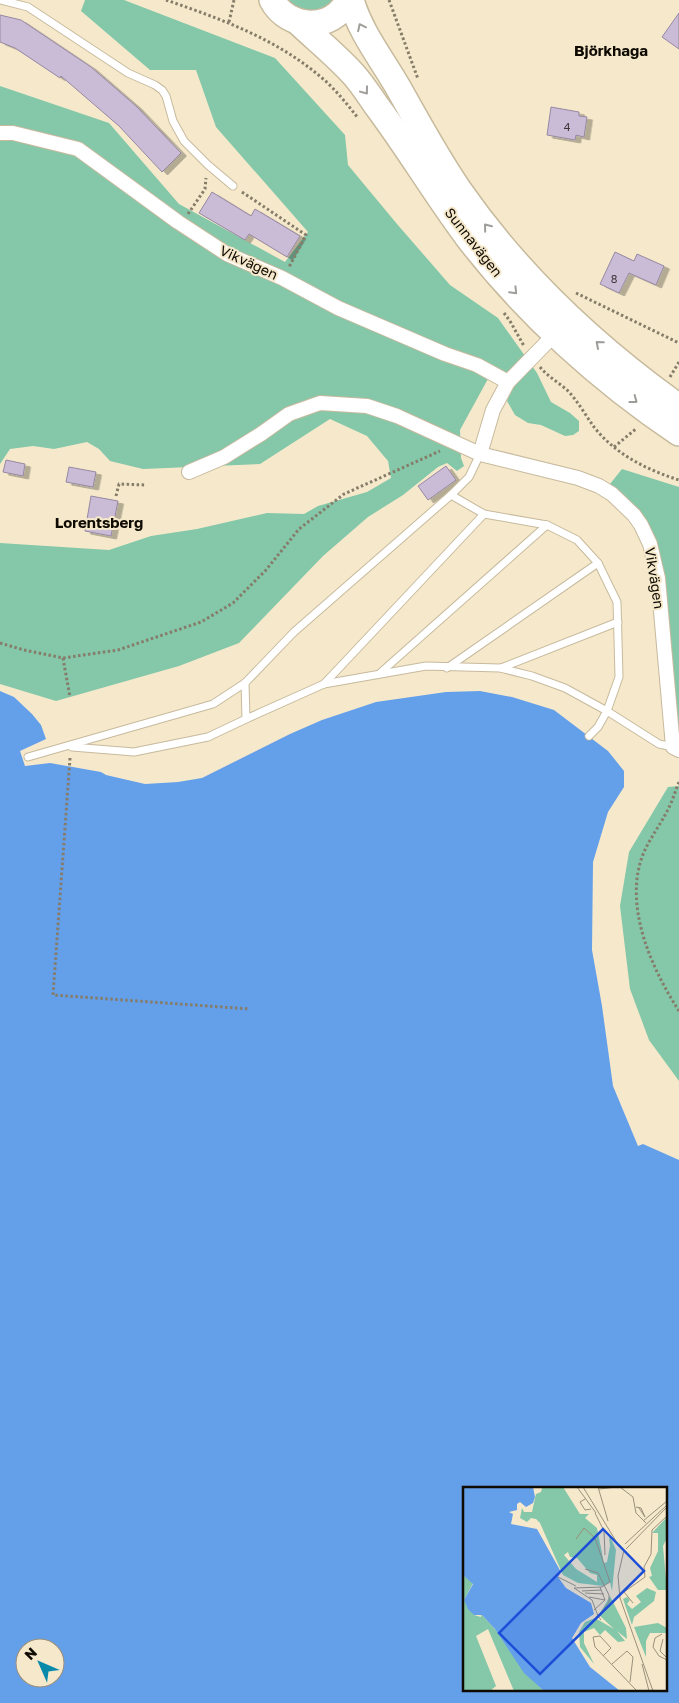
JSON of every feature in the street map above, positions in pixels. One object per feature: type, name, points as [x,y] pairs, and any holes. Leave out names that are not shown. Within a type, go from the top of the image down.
[{"type":"highway","name":"Sunnavägen","points":[[272,0],[282,13],[299,23],[354,75],[469,238],[510,286],[556,334],[611,383],[679,433]]},
{"type":"highway","name":"Sunnavägen","points":[[350,0],[362,32],[392,77],[439,159],[480,219],[514,259],[573,321],[639,378],[679,406]]},
{"type":"highway","points":[[299,23],[313,24],[326,21],[338,14],[350,0]]},
{"type":"street","name":"Vikvägen","points":[[0,133],[13,133],[78,149],[178,222],[227,254],[282,278],[338,308],[445,354],[477,365],[508,382]]},
{"type":"street","points":[[480,454],[493,410],[508,382],[556,334]]},
{"type":"street","name":"Vikvägen","points":[[188,472],[224,457],[289,414],[320,403],[367,406],[397,416],[480,454],[590,482],[612,494],[624,504],[641,525],[650,544],[658,578],[676,748]]},
{"type":"lane","points":[[1,0],[28,7],[128,73],[162,90],[166,96],[173,121],[184,140],[208,165],[233,186]]},
{"type":"lane","points":[[28,757],[213,704],[245,683],[294,632],[451,495],[469,477],[480,454]]},
{"type":"lane","points":[[451,495],[484,514],[547,525],[577,540],[598,563],[617,602],[619,677],[607,711],[598,727],[589,736]]},
{"type":"lane","points":[[324,684],[484,514]]},
{"type":"lane","points":[[379,674],[547,525]]},
{"type":"lane","points":[[446,668],[598,563]]},
{"type":"lane","points":[[500,668],[618,622]]},
{"type":"lane","points":[[66,746],[134,752],[208,737],[324,684],[426,666],[500,668],[532,676],[565,688],[607,711],[659,744],[676,748]]},
{"type":"lane","points":[[245,683],[246,719]]},
{"type":"path","points":[[166,0],[229,22],[252,32],[281,49],[316,73],[340,95],[360,120]]},
{"type":"path","points":[[229,22],[234,0]]},
{"type":"path","points":[[389,0],[420,84]]},
{"type":"path","points":[[178,222],[188,214],[205,189],[208,165]]},
{"type":"path","points":[[233,186],[306,235],[282,278]]},
{"type":"path","points":[[572,291],[679,343]]},
{"type":"path","points":[[500,309],[542,370],[568,391],[595,428],[614,447],[637,463],[662,475],[679,480]]},
{"type":"path","points":[[668,379],[679,362]]},
{"type":"path","points":[[614,447],[642,423]]},
{"type":"path","points":[[0,643],[63,658],[118,650],[201,622],[233,602],[266,570],[299,529],[344,494],[457,444]]},
{"type":"path","points":[[116,496],[119,484],[146,485]]},
{"type":"path","points":[[63,658],[70,697]]},
{"type":"path","points":[[70,758],[53,995],[250,1009]]},
{"type":"path","points":[[679,782],[671,804],[643,856],[638,874],[637,909],[641,930],[664,987],[679,1011]]},
{"type":"green space","points":[[85,0],[124,0],[275,58],[345,135],[348,165],[450,285],[498,318],[537,373],[551,402],[570,413],[579,421],[579,431],[573,435],[565,436],[541,425],[528,423],[515,415],[507,401],[511,390],[489,377],[460,430],[461,458],[464,466],[457,471],[447,463],[438,467],[403,495],[368,517],[323,556],[239,643],[179,666],[56,701],[0,684],[0,543],[109,550],[151,536],[197,529],[267,513],[304,514],[318,506],[367,492],[391,478],[388,461],[367,436],[330,419],[260,464],[143,469],[110,461],[99,449],[87,442],[54,449],[33,446],[10,449],[0,464],[0,86],[109,123],[179,204],[285,262],[308,232],[216,127],[196,70],[150,70],[81,11]]},
{"type":"green space","points":[[285,0],[334,0],[326,7],[316,11],[305,11],[290,5]]},
{"type":"green space","points":[[622,469],[679,487],[679,733],[677,732],[664,577],[648,524],[610,484]]},
{"type":"green space","points":[[679,786],[679,1081],[649,1040],[630,989],[620,906],[629,852],[668,787]]},
{"type":"water","points":[[0,691],[14,697],[32,714],[41,725],[46,739],[20,751],[25,766],[50,763],[101,772],[106,775],[145,784],[202,778],[322,720],[376,702],[446,692],[480,691],[512,697],[554,710],[608,751],[624,771],[624,787],[608,812],[593,862],[592,950],[613,1086],[638,1146],[643,1144],[679,1160],[679,1703],[0,1703]]},
{"type":"building","points":[[679,13],[679,49],[662,37]]},
{"type":"building","points":[[0,15],[21,20],[91,67],[136,106],[181,153],[162,172],[119,126],[61,76],[60,78],[15,48],[0,42]]},
{"type":"building","points":[[551,107],[579,112],[579,116],[587,117],[584,137],[576,135],[575,140],[547,135]]},
{"type":"building","points":[[212,192],[251,216],[255,209],[300,236],[287,257],[249,234],[245,240],[199,213]]},
{"type":"building","points":[[615,252],[634,261],[637,254],[664,266],[656,285],[629,273],[619,293],[600,284]]},
{"type":"building","points":[[6,460],[25,464],[23,476],[3,472]]},
{"type":"building","points":[[446,466],[456,480],[428,500],[418,486]]},
{"type":"building","points":[[69,467],[96,472],[93,487],[66,482]]},
{"type":"building","points":[[91,496],[118,501],[111,536],[85,531]]},
{"type":"district","name":"Björkhaga","points":[[611,50]]},
{"type":"district","name":"Lorentsberg","points":[[99,522]]}]
